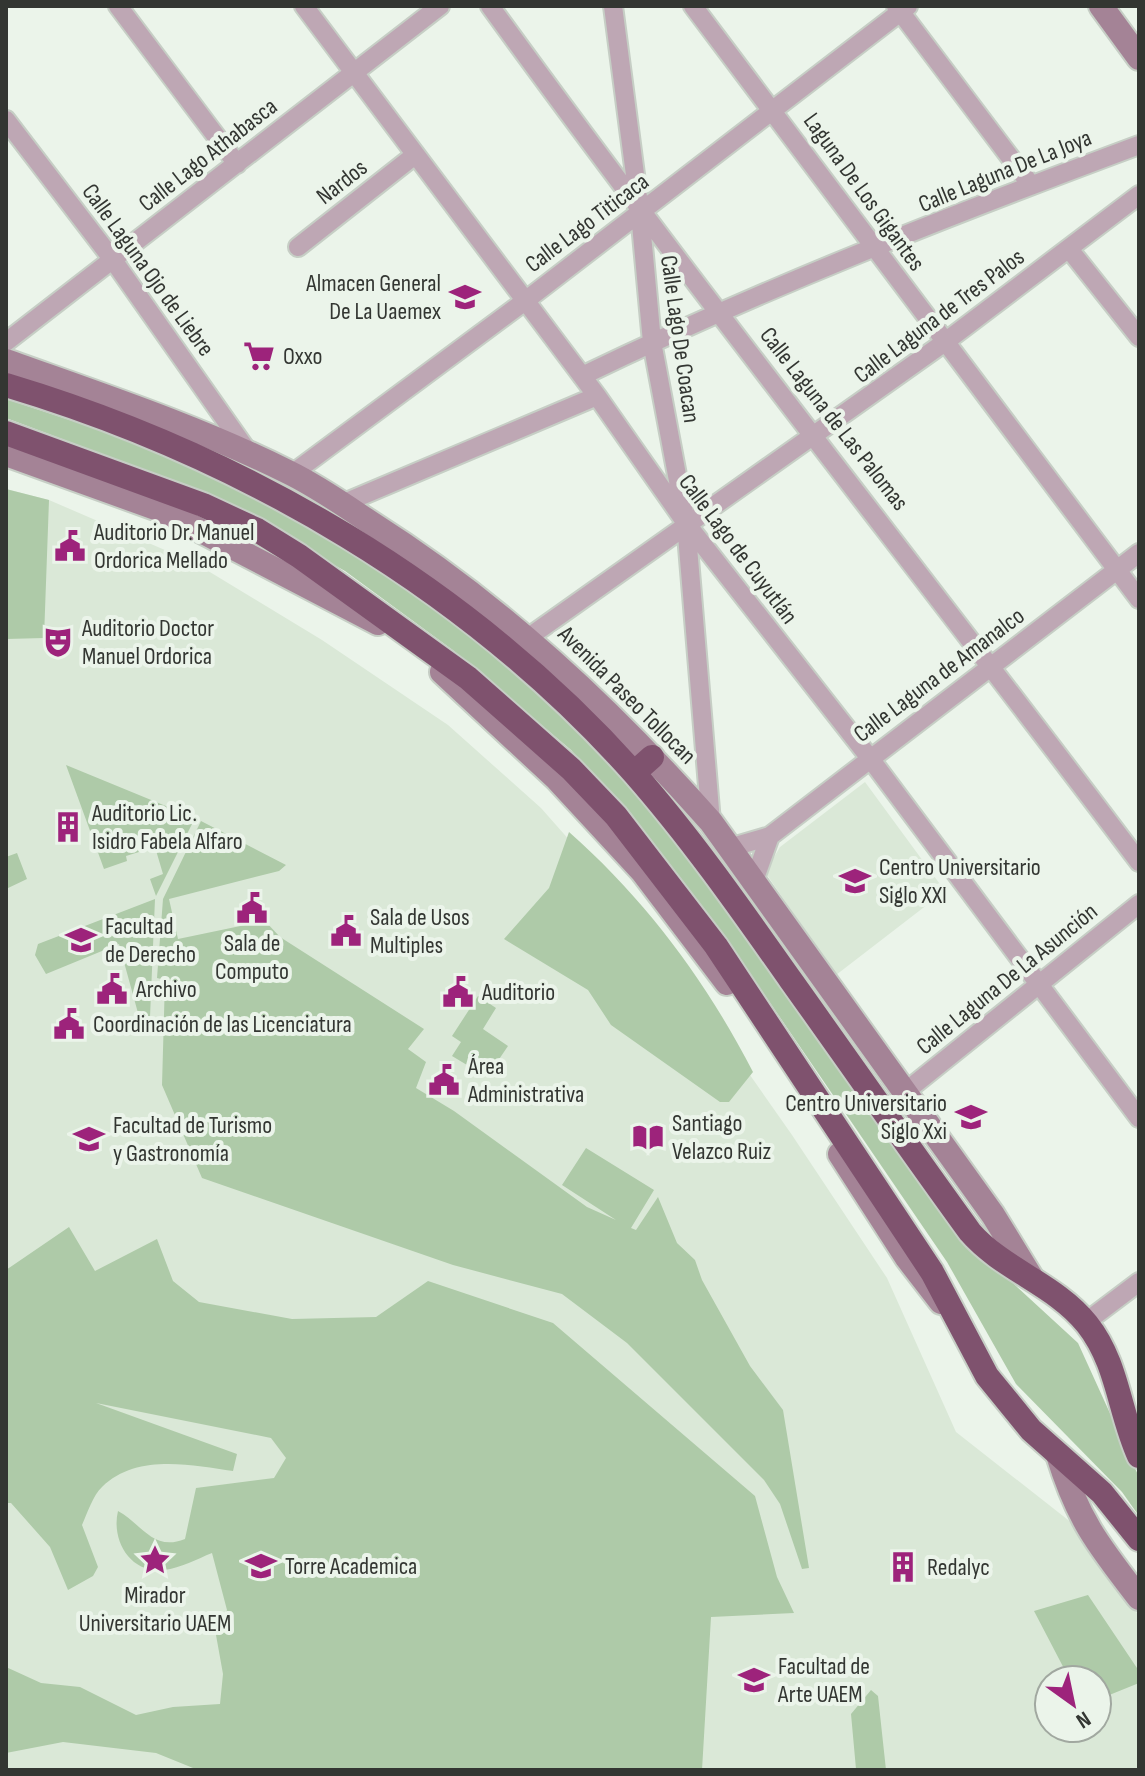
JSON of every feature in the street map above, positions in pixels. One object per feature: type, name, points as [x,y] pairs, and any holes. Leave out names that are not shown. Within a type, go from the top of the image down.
[{"type":"highway","name":"Avenida Paseo Tollocan","points":[[6,385],[128,427],[198,456],[342,533],[424,588],[643,765],[714,871],[970,1232],[996,1259],[1031,1277],[1086,1322],[1109,1359],[1139,1456]]},
{"type":"highway","points":[[6,433],[203,505],[257,530],[412,635],[520,721],[616,816],[716,946],[932,1272],[987,1376],[1058,1455],[1102,1493],[1139,1539]]},
{"type":"main road","points":[[1101,6],[1139,58]]},
{"type":"main road","name":"Avenida Paseo Tollocan","points":[[6,361],[248,452],[292,474],[441,568],[529,637],[643,765],[711,822],[1011,1241],[1031,1277]]},
{"type":"main road","points":[[6,454],[161,510],[244,552],[380,624],[457,684],[557,779],[660,894],[714,963],[907,1258],[959,1322]]},
{"type":"main road","points":[[1058,1455],[1077,1511],[1089,1533],[1139,1598]]},
{"type":"street","points":[[118,6],[237,164]]},
{"type":"street","name":"Calle Lago de Cuyutlán","points":[[304,6],[597,396],[686,523],[869,757],[1139,1118]]},
{"type":"street","name":"Calle Lago Athabasca","points":[[6,342],[440,6]]},
{"type":"street","name":"Calle Laguna de Las Palomas","points":[[490,6],[640,213],[721,312],[1139,862]]},
{"type":"street","name":"Calle Lago De Coacan","points":[[613,6],[640,213],[652,342],[686,523],[711,822]]},
{"type":"street","name":"Laguna De Los Gigantes","points":[[693,6],[775,110],[875,249],[1139,599]]},
{"type":"street","points":[[901,8],[1031,185]]},
{"type":"street","name":"Calle Lago Titicaca","points":[[292,474],[775,110],[901,8]]},
{"type":"street","name":"Calle Laguna Ojo de Liebre","points":[[6,120],[113,260],[248,452]]},
{"type":"street","name":"Calle Laguna De La Joya","points":[[582,376],[721,312],[1031,185],[1139,145]]},
{"type":"street","name":"Nardos","points":[[298,247],[415,155]]},
{"type":"street","name":"Calle Laguna de Tres Palos","points":[[529,637],[686,523],[816,436],[1139,195]]},
{"type":"street","points":[[1069,249],[1139,337]]},
{"type":"street","points":[[342,504],[597,396]]},
{"type":"street","name":"Calle Laguna de Amanalco","points":[[729,848],[770,836],[869,757],[1139,553]]},
{"type":"street","points":[[754,881],[770,836]]},
{"type":"street","name":"Calle Laguna De La Asunción","points":[[905,1092],[1139,904]]},
{"type":"street","points":[[1086,1322],[1139,1282]]},
{"type":"shaded area","points":[[6,489],[49,500],[195,563],[322,640],[448,725],[541,808],[647,928],[792,1135],[887,1278],[956,1432],[1077,1527],[1139,1616],[1139,1770],[6,1770]]},
{"type":"shaded area","name":"Centro Universitario Siglo XXI","points":[[865,782],[945,891],[836,975],[765,872],[780,847]]},
{"type":"green space","points":[[6,399],[158,449],[241,487],[371,563],[441,610],[517,670],[588,736],[695,866],[979,1252],[1078,1343],[1139,1477],[1139,1516],[1122,1492],[1016,1384],[947,1262],[764,994],[675,873],[571,750],[454,651],[345,571],[198,490],[6,418]]},
{"type":"green space","points":[[6,489],[49,500],[44,638],[6,639]]},
{"type":"green space","points":[[66,765],[195,818],[156,896],[150,879],[163,874],[155,847],[126,856],[127,861],[104,869]]},
{"type":"green space","points":[[201,821],[286,865],[279,871],[169,899],[178,939],[265,921],[280,937],[424,1029],[408,1049],[426,1062],[416,1088],[454,1111],[587,1207],[616,1220],[562,1185],[586,1148],[654,1190],[631,1228],[636,1230],[658,1197],[677,1243],[695,1260],[702,1280],[750,1366],[783,1410],[809,1568],[802,1569],[780,1504],[764,1480],[627,1343],[562,1294],[453,1265],[202,1178],[162,1085],[165,980],[157,978],[163,899]]},
{"type":"green space","points":[[569,832],[649,914],[694,974],[735,1038],[753,1072],[729,1102],[720,1102],[611,1025],[588,990],[504,939],[549,888]]},
{"type":"green space","points":[[17,853],[27,879],[6,889],[6,857]]},
{"type":"green space","points":[[155,899],[150,1017],[138,1013],[119,944],[46,974],[35,955],[38,944]]},
{"type":"green space","points":[[478,996],[496,1008],[483,1029],[508,1046],[487,1077],[452,1056],[461,1042],[452,1036]]},
{"type":"green space","points":[[69,1227],[95,1271],[157,1239],[173,1281],[199,1302],[292,1319],[376,1317],[428,1281],[553,1323],[755,1496],[777,1577],[794,1613],[711,1617],[702,1770],[198,1770],[156,1753],[63,1742],[6,1753],[6,1667],[41,1683],[80,1687],[136,1715],[173,1707],[220,1704],[223,1674],[216,1635],[227,1610],[212,1553],[170,1569],[141,1567],[126,1553],[121,1543],[117,1533],[118,1511],[156,1539],[174,1542],[185,1539],[196,1488],[274,1478],[286,1458],[271,1438],[96,1403],[237,1454],[233,1471],[182,1464],[148,1465],[116,1476],[102,1487],[82,1525],[98,1567],[93,1576],[68,1590],[50,1547],[11,1503],[6,1503],[6,1270]]},
{"type":"green space","points":[[1088,1595],[1139,1671],[1139,1683],[1113,1694],[1113,1664],[1062,1664],[1034,1611]]},
{"type":"green space","points":[[871,1690],[878,1696],[886,1770],[856,1769],[851,1714]]},
{"type":"place","name":"Almacen General De La Uaemex","points":[[465,297]]},
{"type":"place","name":"Oxxo","points":[[259,356]]},
{"type":"place","name":"Auditorio Dr. Manuel Ordorica Mellado","points":[[70,546]]},
{"type":"place","name":"Auditorio Doctor Manuel Ordorica","points":[[58,642]]},
{"type":"place","name":"Auditorio Lic. Isidro Fabela Alfaro","points":[[68,827]]},
{"type":"place","name":"Centro Universitario Siglo XXI","points":[[855,881]]},
{"type":"place","name":"Sala de Computo","points":[[252,908]]},
{"type":"place","name":"Sala de Usos Multiples","points":[[346,931]]},
{"type":"place","name":"Facultad de Derecho","points":[[81,940]]},
{"type":"place","name":"Archivo","points":[[112,989]]},
{"type":"place","name":"Auditorio","points":[[458,992]]},
{"type":"place","name":"Coordinación de las Licenciatura","points":[[69,1024]]},
{"type":"place","name":"Área Administrativa","points":[[444,1080]]},
{"type":"place","name":"Centro Universitario Siglo Xxi","points":[[971,1117]]},
{"type":"place","name":"Santiago Velazco Ruiz","points":[[648,1137]]},
{"type":"place","name":"Facultad de Turismo y Gastronomía","points":[[89,1139]]},
{"type":"place","name":"Mirador Universitario UAEM","points":[[155,1560]]},
{"type":"place","name":"Torre Academica","points":[[261,1566]]},
{"type":"place","name":"Redalyc","points":[[903,1567]]},
{"type":"place","name":"Facultad de Arte UAEM","points":[[754,1680]]}]
